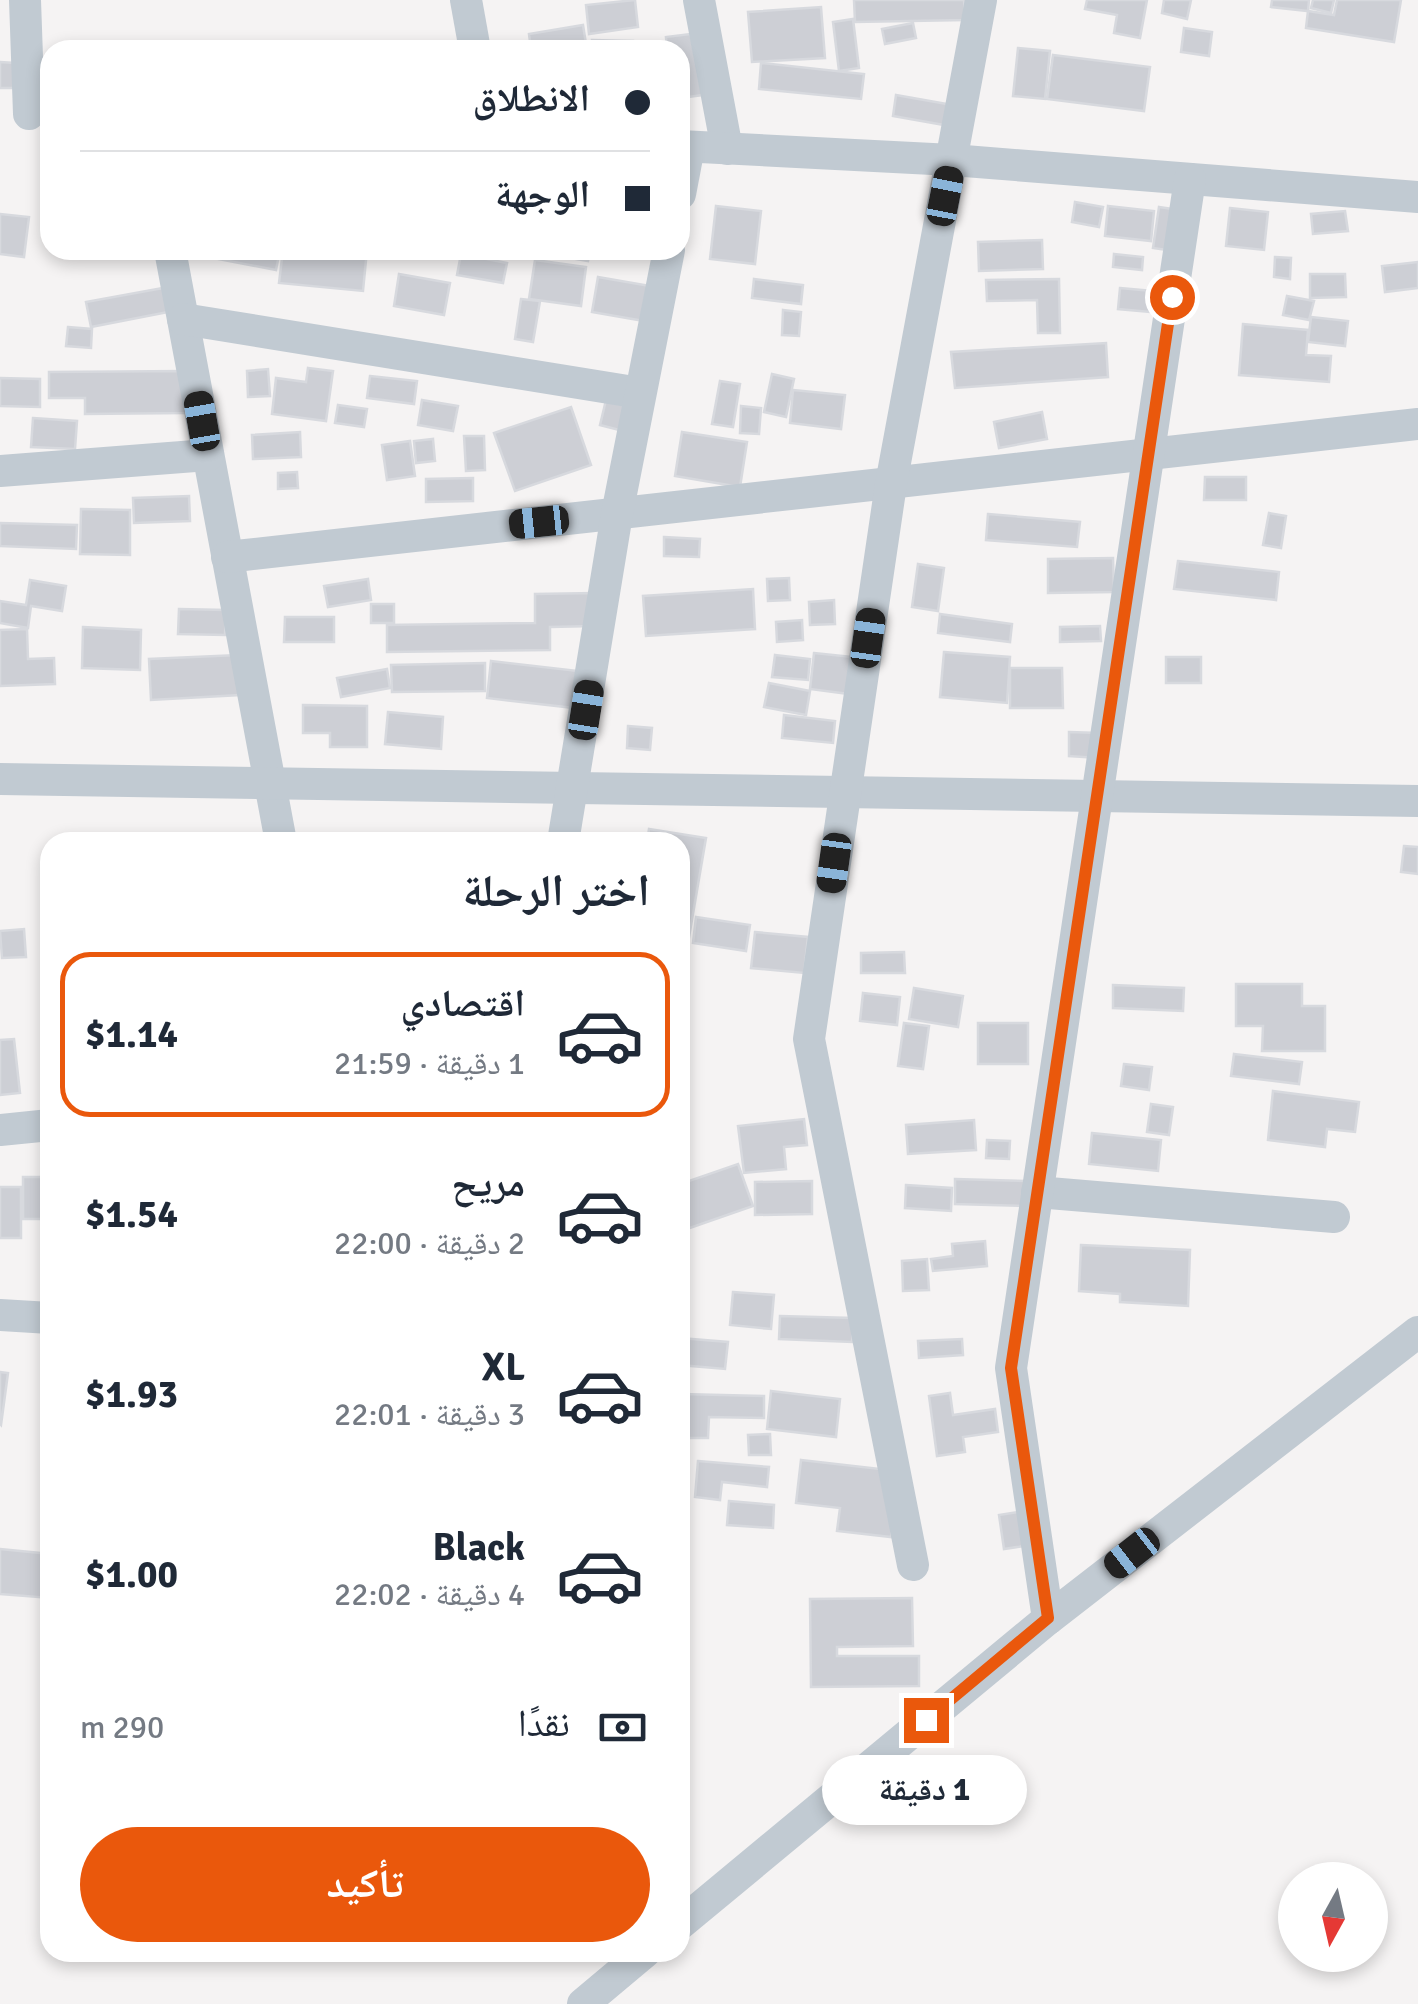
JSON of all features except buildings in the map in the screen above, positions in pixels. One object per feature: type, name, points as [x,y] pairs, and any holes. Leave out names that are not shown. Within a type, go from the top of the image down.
[{"type":"street","points":[[25,0],[26,114]]},
{"type":"street","points":[[466,0],[473,40]]},
{"type":"street","points":[[699,0],[727,148]]},
{"type":"street","points":[[914,1565],[808,1039],[890,484],[981,0]]},
{"type":"street","points":[[690,146],[952,160],[1418,197]]},
{"type":"street","points":[[1048,1618],[1011,1368],[1190,179]]},
{"type":"street","points":[[172,260],[280,832]]},
{"type":"street","points":[[565,832],[617,514],[667,260]]},
{"type":"street","points":[[182,319],[640,394]]},
{"type":"street","points":[[228,557],[1418,424]]},
{"type":"street","points":[[0,470],[208,454]]},
{"type":"street","points":[[0,780],[1418,801]]},
{"type":"street","points":[[0,1130],[40,1126]]},
{"type":"street","points":[[1037,1192],[1334,1217]]},
{"type":"street","points":[[0,1316],[40,1318]]},
{"type":"street","points":[[690,1916],[1048,1618],[1418,1332]]},
{"type":"street","points":[[583,2004],[634,1962]]},
{"type":"route","points":[[926,1720],[1048,1618],[1011,1368],[1172,297]]}]
